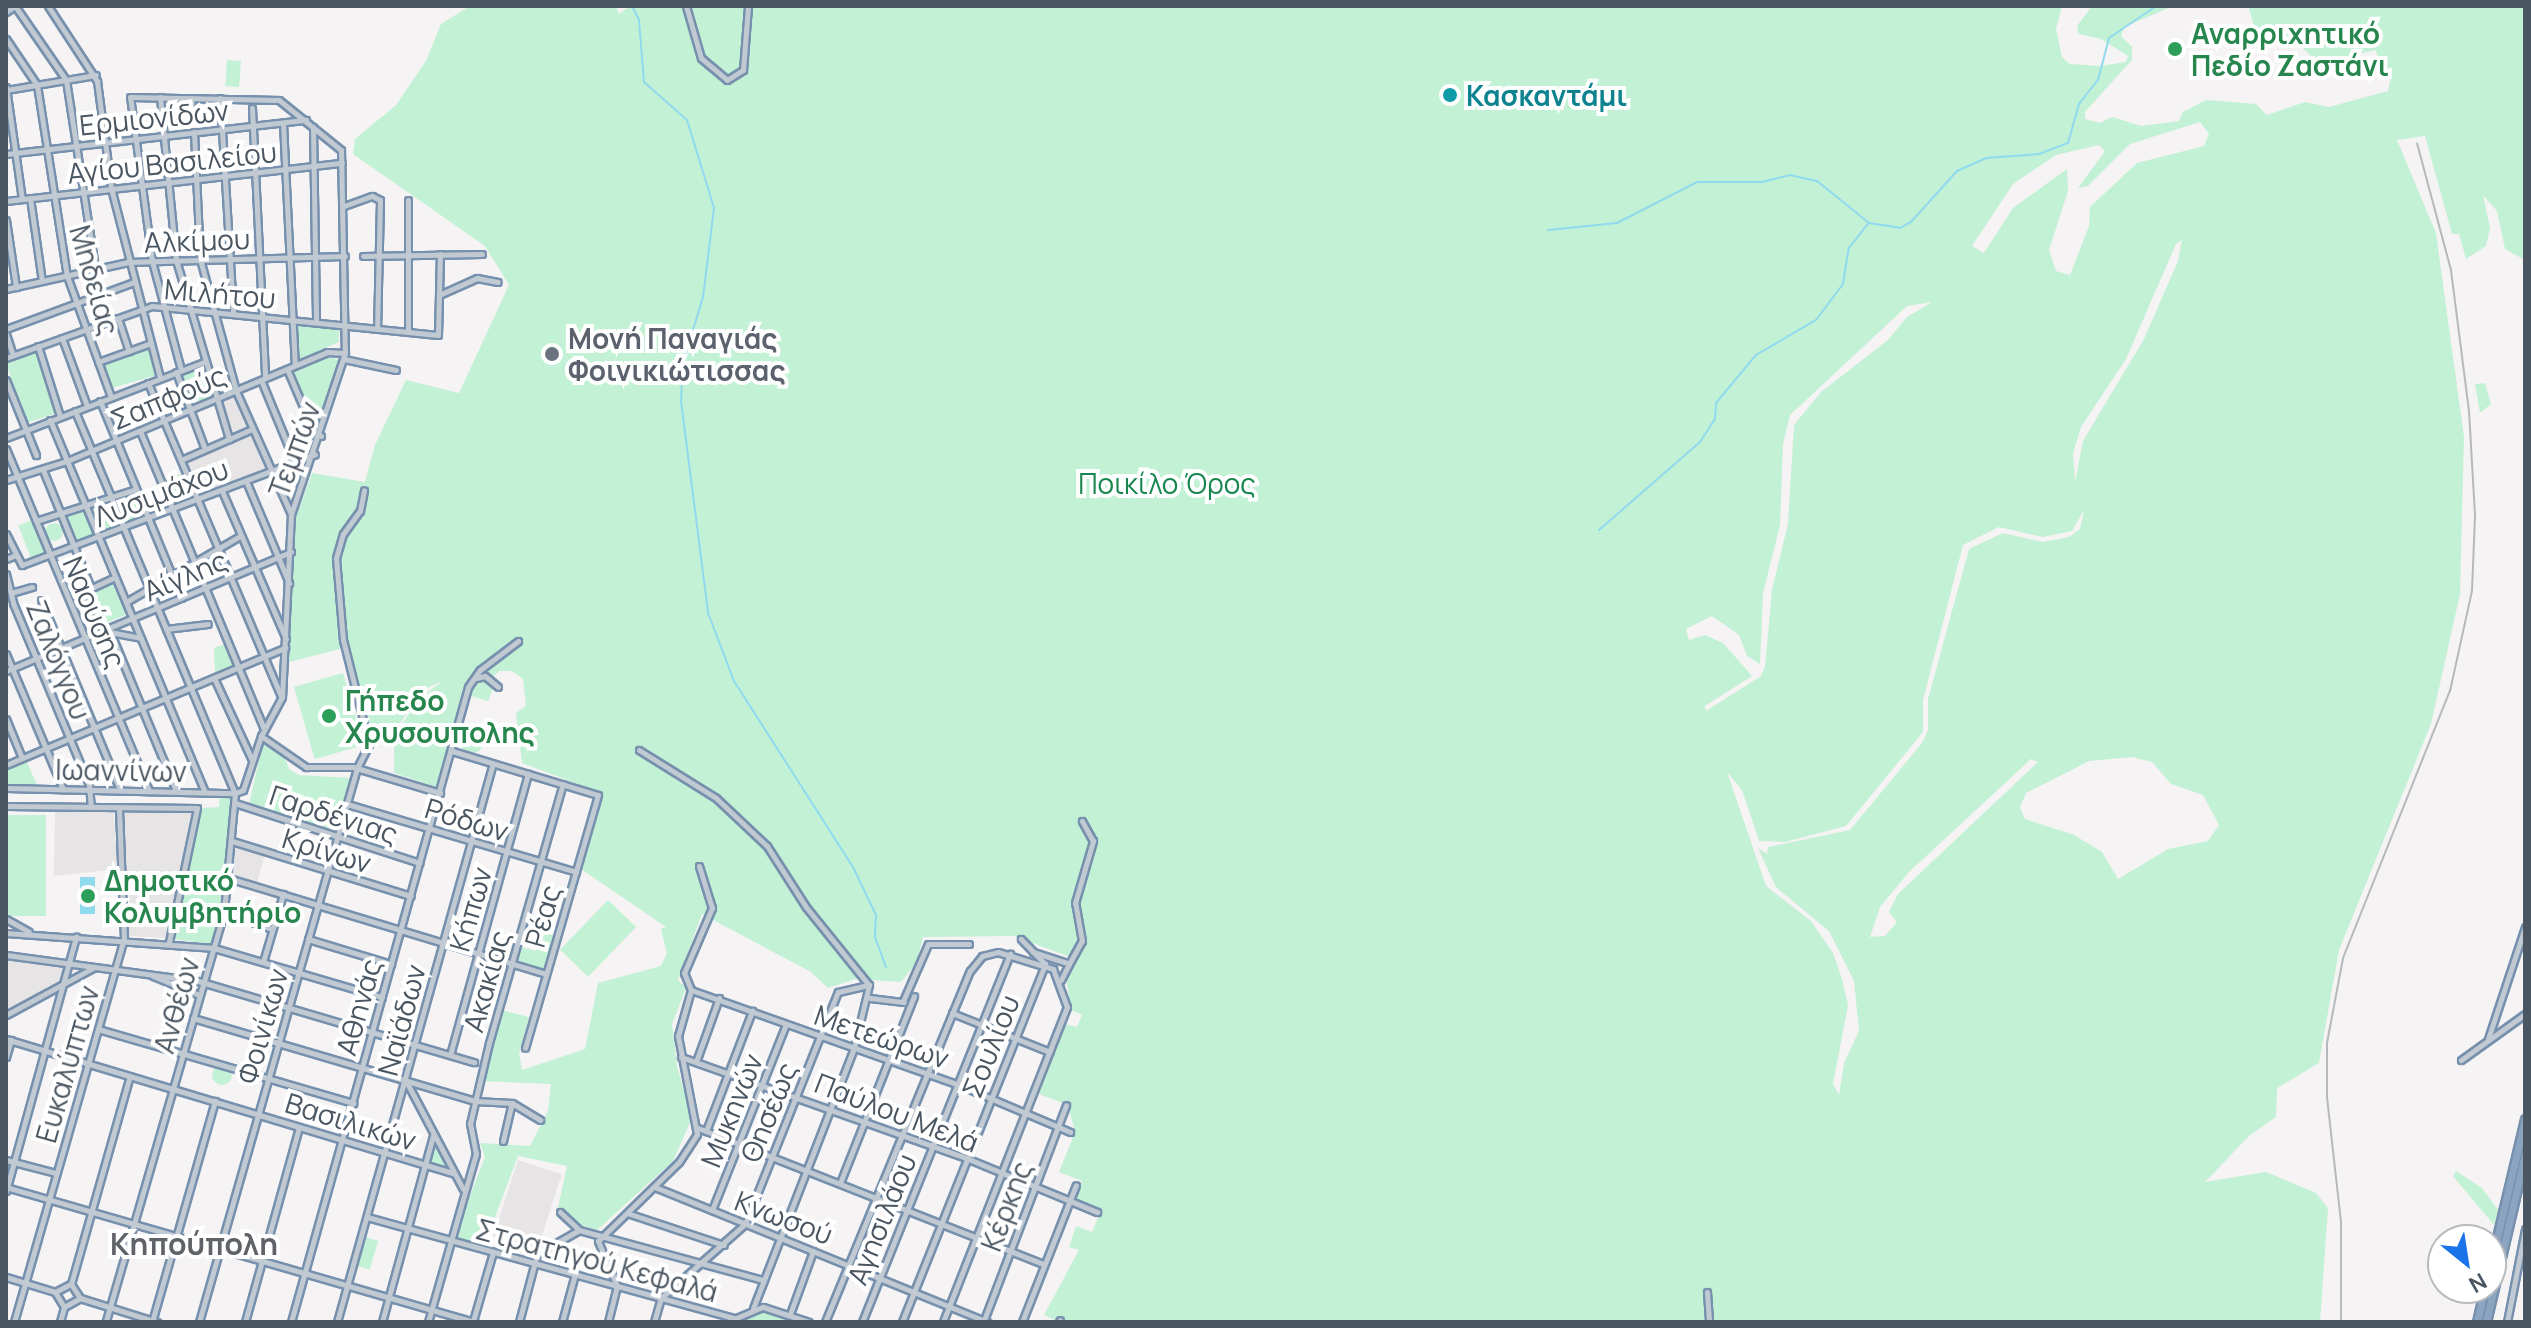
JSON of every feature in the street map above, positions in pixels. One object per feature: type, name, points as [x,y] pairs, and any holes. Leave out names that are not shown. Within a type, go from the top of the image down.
[{"type":"highway","points":[[2500,1224],[2525,1119]]},
{"type":"highway","points":[[2486,1322],[2525,1155]]},
{"type":"street","points":[[6,12],[15,6],[66,80],[95,267]]},
{"type":"street","points":[[48,6],[96,75],[111,188],[160,378]]},
{"type":"street","points":[[686,6],[701,58],[727,80],[743,70],[748,6]]},
{"type":"street","name":"Μηδείας","points":[[6,39],[37,85],[67,276],[111,397]]},
{"type":"street","points":[[22,199],[6,89],[96,75]]},
{"type":"street","points":[[205,449],[189,410],[152,261],[130,97],[279,100],[338,147],[342,163]]},
{"type":"street","points":[[160,97],[176,260],[213,400],[229,439]]},
{"type":"street","points":[[191,98],[192,110]]},
{"type":"street","points":[[220,98],[228,175],[233,313]]},
{"type":"street","points":[[252,108],[258,172],[263,379],[294,460]]},
{"type":"street","name":"Ερμιονίδων","points":[[6,154],[306,120]]},
{"type":"street","points":[[283,123],[288,169],[295,365]]},
{"type":"street","points":[[313,126],[317,165],[316,322]]},
{"type":"street","points":[[194,132],[199,178],[200,259],[236,391],[291,514]]},
{"type":"street","name":"Αγίου Βασιλείου","points":[[6,201],[342,163]]},
{"type":"street","name":"Τεμπών","points":[[235,793],[243,791],[262,733],[282,697],[290,588],[291,514],[315,454],[344,356],[342,163]]},
{"type":"street","points":[[344,206],[372,196],[380,200],[377,329]]},
{"type":"street","points":[[30,198],[42,281]]},
{"type":"street","points":[[408,200],[408,331]]},
{"type":"street","points":[[6,223],[16,287]]},
{"type":"street","points":[[440,254],[439,295],[477,278],[498,282]]},
{"type":"street","points":[[363,256],[482,254]]},
{"type":"street","name":"Αλκίμου","points":[[6,289],[128,262],[345,256]]},
{"type":"street","points":[[13,355],[6,332],[134,282]]},
{"type":"street","name":"Μιλήτου","points":[[6,358],[141,308],[233,313],[438,335],[439,295]]},
{"type":"street","points":[[118,317],[129,351]]},
{"type":"street","points":[[62,338],[87,406]]},
{"type":"street","points":[[98,362],[151,343]]},
{"type":"street","points":[[38,346],[60,416]]},
{"type":"street","name":"Σαπφούς","points":[[6,480],[67,461],[331,351],[344,356]]},
{"type":"street","points":[[344,356],[396,370]]},
{"type":"street","points":[[6,438],[204,362]]},
{"type":"street","points":[[287,369],[313,430],[321,436]]},
{"type":"street","points":[[6,380],[36,455]]},
{"type":"street","points":[[148,383],[262,658],[282,697]]},
{"type":"street","points":[[100,401],[181,598]]},
{"type":"street","points":[[75,411],[235,793]]},
{"type":"street","points":[[50,420],[205,792]]},
{"type":"street","points":[[181,460],[252,429]]},
{"type":"street","points":[[140,431],[262,733],[306,767],[357,768],[440,793]]},
{"type":"street","name":"Ναούσης","points":[[6,449],[149,791]]},
{"type":"street","name":"Λυσιμάχου","points":[[16,555],[20,564],[50,556],[149,521],[315,454]]},
{"type":"street","points":[[43,470],[91,588]]},
{"type":"street","points":[[246,481],[290,588]]},
{"type":"street","points":[[36,521],[136,489]]},
{"type":"street","name":"Φοινίκων","points":[[199,1322],[357,768],[369,744],[343,640],[336,558],[343,534],[360,511],[364,490]]},
{"type":"street","points":[[222,491],[286,639]]},
{"type":"street","points":[[6,534],[16,555],[6,559]]},
{"type":"street","points":[[126,602],[240,536]]},
{"type":"street","name":"Αίγλης","points":[[9,670],[291,552]]},
{"type":"street","name":"Ζαλόγγου","points":[[6,574],[90,790],[91,807]]},
{"type":"street","points":[[96,634],[83,594],[115,577]]},
{"type":"street","points":[[11,593],[32,587]]},
{"type":"street","points":[[41,600],[120,790]]},
{"type":"street","points":[[166,629],[208,624]]},
{"type":"street","points":[[109,630],[141,639]]},
{"type":"street","points":[[109,630],[176,791]]},
{"type":"street","points":[[475,678],[518,641]]},
{"type":"street","points":[[6,765],[285,648]]},
{"type":"street","points":[[6,654],[9,670],[63,789]]},
{"type":"street","points":[[485,676],[489,667]]},
{"type":"street","points":[[475,678],[485,676]]},
{"type":"street","points":[[485,676],[498,687]]},
{"type":"street","points":[[214,678],[252,760]]},
{"type":"street","name":"Αθηνάς","points":[[291,1322],[475,678]]},
{"type":"street","points":[[6,719],[22,758]]},
{"type":"street","points":[[639,750],[716,798],[767,846],[806,907],[869,985],[870,998],[854,1048],[753,1308]]},
{"type":"street","points":[[452,751],[563,784]]},
{"type":"street","name":"Ναϊάδων","points":[[337,1322],[493,763]]},
{"type":"street","name":"Κήπων","points":[[450,1055],[528,774]]},
{"type":"street","name":"Ρέας","points":[[525,1048],[598,795],[563,784]]},
{"type":"street","name":"Ακακίας","points":[[428,1322],[476,1154],[470,1124],[475,1101],[563,784]]},
{"type":"street","name":"Ιωαννίνων","points":[[6,788],[235,793]]},
{"type":"street","name":"Ανθέων","points":[[106,1322],[224,912],[235,793]]},
{"type":"street","name":"Γαρδένιας","points":[[235,803],[420,863]]},
{"type":"street","name":"Ρόδων","points":[[347,804],[576,872]]},
{"type":"street","points":[[6,806],[197,811],[169,942]]},
{"type":"street","name":"Ευκαλύπτων","points":[[14,1322],[124,939],[119,807]]},
{"type":"street","points":[[1061,980],[1082,941],[1075,903],[1093,841],[1082,821]]},
{"type":"street","name":"Κρίνων","points":[[232,841],[411,896]]},
{"type":"street","points":[[608,1322],[617,1286],[597,1248],[603,1234],[684,1157],[698,1128],[681,1057],[679,1030],[691,990],[684,973],[712,908],[699,866]]},
{"type":"street","points":[[228,878],[546,974]]},
{"type":"street","points":[[263,962],[283,894]]},
{"type":"street","points":[[224,912],[272,929]]},
{"type":"street","points":[[6,919],[29,933]]},
{"type":"street","points":[[29,920],[29,933]]},
{"type":"street","points":[[2488,1039],[2525,927]]},
{"type":"street","points":[[6,933],[169,942],[214,948],[382,997]]},
{"type":"street","points":[[76,936],[6,1189],[474,1322],[493,1252]]},
{"type":"street","points":[[308,939],[391,964]]},
{"type":"street","points":[[943,1322],[1067,1007],[1061,980],[1021,939]]},
{"type":"street","points":[[903,1001],[928,944],[969,944]]},
{"type":"street","points":[[1032,952],[1069,964]]},
{"type":"street","points":[[825,1322],[899,1134],[970,971],[982,956],[1010,954],[1045,964]]},
{"type":"street","name":"Αγησιλάου","points":[[862,1322],[1010,954]]},
{"type":"street","points":[[6,955],[203,982],[474,1062]]},
{"type":"street","name":"Σουλίου","points":[[902,1322],[1045,964]]},
{"type":"street","points":[[6,1015],[95,966]]},
{"type":"street","points":[[152,975],[166,986],[199,995]]},
{"type":"street","name":"Θησέως","points":[[661,1298],[703,1265],[745,1224],[840,990],[869,985]]},
{"type":"street","name":"Μετεώρων","points":[[691,990],[957,1084],[1070,1132]]},
{"type":"street","points":[[697,1059],[719,998]]},
{"type":"street","points":[[840,1183],[913,999],[870,998]]},
{"type":"street","points":[[706,1131],[752,1011]]},
{"type":"street","points":[[952,1013],[1050,1052]]},
{"type":"street","points":[[2461,1060],[2525,1014]]},
{"type":"street","points":[[193,1018],[475,1101],[512,1103],[540,1120]]},
{"type":"street","name":"Μυκηνών","points":[[712,1210],[786,1024]]},
{"type":"street","points":[[98,1029],[353,1103]]},
{"type":"street","points":[[6,1057],[8,1040]]},
{"type":"street","name":"Βασιλικών","points":[[8,1040],[454,1173]]},
{"type":"street","name":"Παύλου Μελά","points":[[681,1057],[697,1059],[966,1158],[1097,1212]]},
{"type":"street","points":[[55,1292],[71,1284],[130,1076]]},
{"type":"street","points":[[405,1080],[464,1189]]},
{"type":"street","points":[[71,1284],[80,1298],[154,1322],[215,1101]]},
{"type":"street","points":[[503,1141],[512,1103]]},
{"type":"street","name":"Κέρκης","points":[[985,1321],[1066,1105]]},
{"type":"street","points":[[245,1322],[299,1127]]},
{"type":"street","points":[[698,1128],[1044,1264]]},
{"type":"street","points":[[382,1322],[433,1135]]},
{"type":"street","points":[[6,1160],[56,1173]]},
{"type":"street","points":[[1022,1322],[1076,1185]]},
{"type":"street","name":"Κνωσού","points":[[655,1187],[985,1321]]},
{"type":"street","points":[[560,1212],[579,1230],[603,1234],[763,1280]]},
{"type":"street","points":[[627,1213],[724,1245]]},
{"type":"street","name":"Στρατηγού Κεφαλά","points":[[367,1217],[730,1320]]},
{"type":"street","points":[[2507,1322],[2525,1229]]},
{"type":"street","points":[[519,1322],[537,1254],[579,1230]]},
{"type":"street","points":[[790,1314],[813,1251]]},
{"type":"street","points":[[562,1322],[575,1274]]},
{"type":"street","points":[[6,1277],[55,1292],[64,1307]]},
{"type":"street","points":[[1707,1292],[1709,1322]]},
{"type":"street","points":[[60,1322],[64,1307],[80,1298]]},
{"type":"street","points":[[654,1322],[661,1298]]},
{"type":"street","points":[[730,1320],[753,1308],[790,1314],[809,1322]]},
{"type":"shaded area","points":[[235,396],[249,428],[234,434],[217,403]]},
{"type":"shaded area","points":[[241,437],[252,437],[266,469],[198,493],[185,462]]},
{"type":"shaded area","points":[[55,809],[113,809],[118,869],[54,876]]},
{"type":"shaded area","points":[[126,810],[194,811],[166,938],[127,936],[126,916],[131,916],[123,822]]},
{"type":"shaded area","points":[[236,846],[265,854],[257,885],[228,877]]},
{"type":"shaded area","points":[[6,958],[65,966],[61,981],[6,1011]]},
{"type":"shaded area","points":[[518,1160],[562,1174],[536,1253],[492,1239]]},
{"type":"green space","name":"Ποικίλο Όρος","points":[[470,6],[616,6],[619,14],[630,6],[2062,6],[2056,29],[2062,57],[2070,64],[2100,66],[2126,62],[2128,56],[2101,39],[2079,34],[2077,26],[2092,6],[2173,6],[2124,27],[2121,36],[2132,47],[2132,60],[2085,112],[2085,119],[2100,123],[2112,117],[2141,126],[2179,121],[2183,112],[2206,100],[2256,104],[2267,115],[2305,102],[2329,107],[2388,91],[2390,81],[2375,50],[2330,61],[2312,57],[2296,41],[2255,29],[2248,6],[2525,6],[2523,259],[2505,249],[2497,211],[2483,195],[2490,228],[2486,246],[2466,259],[2459,234],[2452,234],[2425,136],[2397,140],[2436,233],[2464,437],[2460,594],[2431,724],[2339,950],[2319,1063],[2277,1088],[2276,1117],[2250,1135],[2205,1182],[2266,1172],[2316,1193],[2328,1208],[2320,1322],[1059,1322],[1044,1315],[1079,1250],[1069,1247],[1076,1226],[1092,1232],[1100,1213],[1074,1201],[1082,1181],[1059,1172],[1075,1132],[1068,1105],[1039,1094],[1065,1024],[1077,1027],[1082,1015],[1071,1010],[1066,977],[1075,959],[1014,936],[923,937],[917,962],[901,982],[856,979],[828,988],[811,972],[702,914],[678,980],[686,988],[672,1024],[677,1066],[692,1118],[673,1161],[597,1230],[556,1217],[567,1166],[518,1156],[486,1241],[478,1238],[484,1250],[450,1240],[460,1204],[464,1211],[485,1157],[480,1143],[530,1146],[548,1111],[551,1084],[482,1081],[501,1010],[529,1017],[519,1053],[522,1070],[585,1049],[598,983],[661,966],[667,953],[661,929],[666,927],[581,869],[601,793],[522,763],[516,713],[526,706],[523,679],[512,671],[499,671],[489,681],[494,686],[488,701],[471,696],[464,685],[437,787],[394,773],[394,737],[417,701],[442,681],[423,690],[394,732],[374,738],[348,647],[289,662],[294,522],[312,473],[365,482],[375,445],[406,380],[459,393],[509,285],[485,246],[353,154],[355,139],[396,105],[426,61],[441,24]],"holes":[[[2200,122],[2209,134],[2204,146],[2137,163],[2090,207],[2089,226],[2070,275],[2056,271],[2049,250],[2068,191],[2067,169],[2013,208],[1984,253],[1972,246],[2013,184],[2056,155],[2099,145],[2105,151],[2078,188],[2088,186],[2130,144]],[[2182,240],[2178,261],[2144,339],[2083,441],[2075,482],[2073,453],[2081,427],[2126,359],[2176,244]],[[1932,302],[1907,317],[1888,340],[1821,392],[1794,425],[1788,524],[1772,590],[1765,667],[1761,676],[1706,711],[1705,706],[1752,676],[1723,643],[1705,635],[1689,640],[1686,629],[1712,616],[1739,635],[1747,656],[1760,664],[1763,593],[1780,525],[1783,444],[1790,415],[1907,306]],[[2084,510],[2080,529],[2069,537],[2043,542],[2003,533],[1969,549],[1928,699],[1928,730],[1922,743],[1850,830],[1768,847],[1767,854],[1758,848],[1776,887],[1829,931],[1854,981],[1859,1031],[1844,1063],[1839,1095],[1833,1084],[1848,1005],[1833,953],[1811,921],[1766,886],[1727,772],[1742,790],[1759,841],[1785,842],[1846,826],[1923,732],[1923,700],[1963,545],[1999,527],[2043,537],[2072,531]],[[2132,757],[2152,762],[2171,784],[2203,795],[2219,825],[2208,841],[2168,849],[2118,879],[2102,852],[2074,835],[2025,819],[2020,807],[2026,793],[2089,761]],[[2031,759],[2038,762],[1898,894],[1889,912],[1897,922],[1885,936],[1870,937],[1880,907],[1909,872]]]},
{"type":"green space","points":[[227,60],[241,61],[239,87],[225,86]]},
{"type":"green space","points":[[296,324],[339,328],[339,342],[298,360]]},
{"type":"green space","points":[[149,347],[157,375],[108,389],[100,361]]},
{"type":"green space","points":[[35,350],[55,414],[25,423],[6,359]]},
{"type":"green space","points":[[327,356],[339,360],[319,423],[314,423],[292,371]]},
{"type":"green space","points":[[203,366],[211,397],[199,402],[197,396],[190,399],[181,374]]},
{"type":"green space","points":[[2485,383],[2491,404],[2480,413],[2475,384]]},
{"type":"green space","points":[[182,473],[193,499],[175,507],[164,481]]},
{"type":"green space","points":[[133,493],[144,519],[126,527],[115,501]]},
{"type":"green space","points":[[109,501],[120,528],[101,535],[90,508]]},
{"type":"green space","points":[[84,509],[95,536],[75,544],[65,517]]},
{"type":"green space","points":[[32,520],[46,554],[32,560],[18,526]]},
{"type":"green space","points":[[50,523],[58,523],[63,532],[61,539],[50,541],[45,536],[45,528]]},
{"type":"green space","points":[[114,581],[127,615],[98,626],[85,592]]},
{"type":"green space","points":[[225,644],[234,666],[215,674],[214,648]]},
{"type":"green space","name":"Γήπεδο Χρυσουπολης","points":[[343,673],[364,745],[315,759],[294,687]]},
{"type":"green space","points":[[472,729],[480,733],[484,741],[480,749],[472,753],[464,749],[460,741],[464,733]]},
{"type":"green space","points":[[263,743],[284,755],[289,769],[299,775],[352,778],[336,832],[249,804]]},
{"type":"green space","points":[[26,760],[37,785],[6,785],[6,769]]},
{"type":"green space","points":[[220,796],[232,799],[221,908],[211,944],[173,939],[202,808],[219,807]]},
{"type":"green space","points":[[6,815],[46,815],[46,916],[6,916]]},
{"type":"green space","points":[[608,900],[636,927],[588,977],[560,950]]},
{"type":"green space","points":[[541,932],[556,936],[545,970],[517,961],[521,947],[536,951]]},
{"type":"green space","points":[[222,1065],[229,1068],[232,1075],[229,1082],[222,1085],[215,1082],[212,1075],[215,1068]]},
{"type":"green space","points":[[433,1135],[454,1173],[427,1165]]},
{"type":"green space","points":[[2456,1171],[2482,1188],[2498,1210],[2494,1224],[2493,1224],[2453,1176]]},
{"type":"green space","points":[[362,1236],[378,1241],[369,1270],[353,1265]]},
{"type":"green space","points":[[769,1312],[794,1322],[735,1322]]},
{"type":"water","name":"Δημοτικό Κολυμβητήριο","points":[[80,877],[95,877],[95,914],[80,914]]},
{"type":"waterway","points":[[632,6],[639,20],[644,82],[687,120],[714,208],[703,297],[683,363],[681,401],[708,613],[734,681],[853,867],[876,915],[875,937],[886,967]]},
{"type":"waterway","points":[[1548,230],[1617,223],[1697,182],[1762,182],[1790,175],[1817,181],[1869,223],[1900,228],[1911,222],[1957,171],[1986,158],[2039,154],[2068,143],[2079,104],[2098,80],[2109,38],[2156,6]]},
{"type":"waterway","points":[[1599,530],[1700,442],[1715,419],[1716,403],[1756,355],[1816,320],[1843,284],[1849,248],[1868,224]]},
{"type":"railway","points":[[2341,1322],[2341,1222],[2327,1097],[2327,1043],[2343,958],[2450,691],[2472,591],[2475,515],[2469,411],[2451,270],[2417,143]]},
{"type":"place","name":"Αναρριχητικό Πεδίο Ζαστάνι","points":[[2175,49]]},
{"type":"place","name":"Κασκαντάμι","points":[[1450,95]]},
{"type":"place","name":"Μονή Παναγιάς Φοινικιώτισσας","points":[[552,354]]},
{"type":"place","name":"Γήπεδο Χρυσουπολης","points":[[329,716]]},
{"type":"place","name":"Δημοτικό Κολυμβητήριο","points":[[88,896]]},
{"type":"district","name":"Κηπούπολη","points":[[194,1244]]}]
